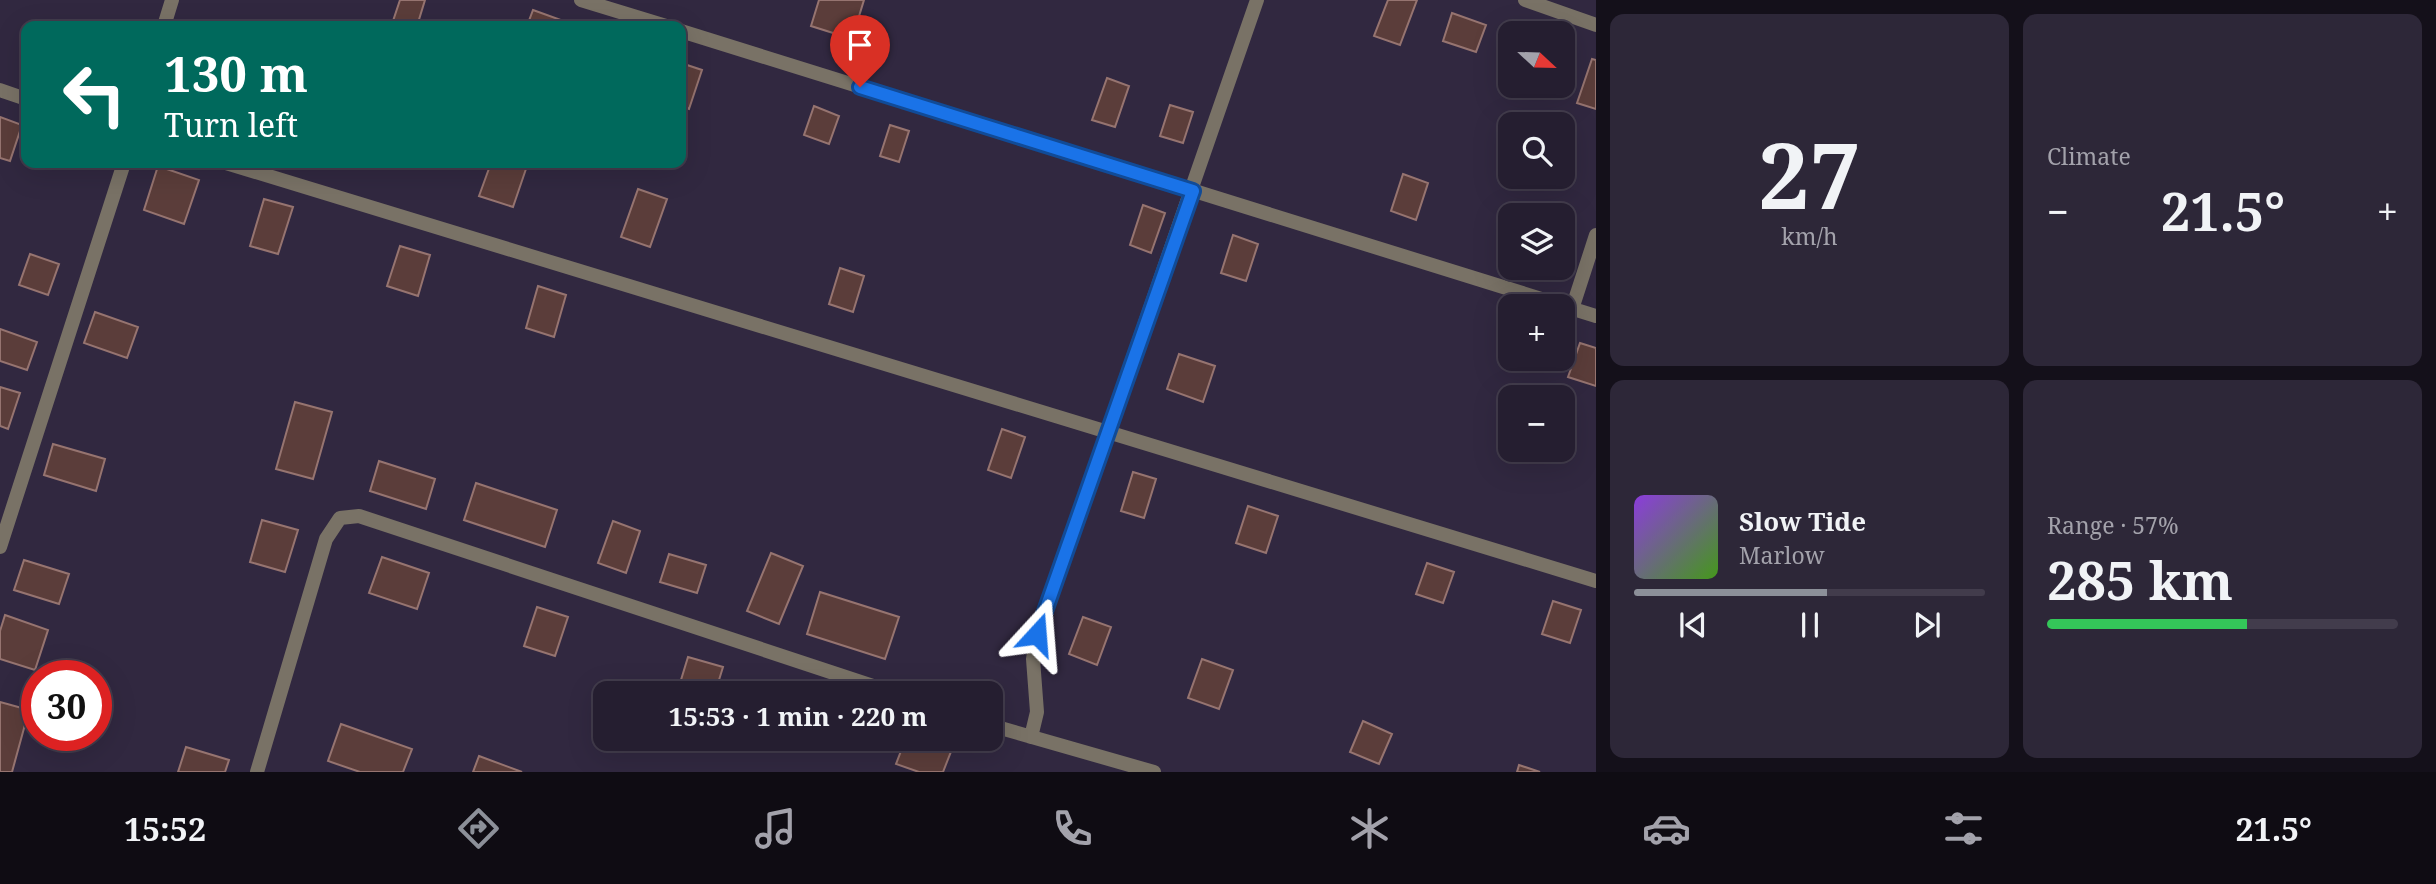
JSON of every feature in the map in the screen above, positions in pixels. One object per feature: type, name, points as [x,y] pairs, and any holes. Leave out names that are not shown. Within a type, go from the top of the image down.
[{"type":"street","points":[[166,21],[172,0]]},
{"type":"street","points":[[581,0],[650,21]]},
{"type":"street","points":[[1031,737],[1037,712],[1033,659],[1037,634],[1193,191],[1257,0]]},
{"type":"street","points":[[1525,0],[1596,25]]},
{"type":"street","points":[[686,33],[1524,294]]},
{"type":"street","points":[[0,90],[21,97]]},
{"type":"street","points":[[0,547],[122,168]]},
{"type":"street","points":[[242,168],[1596,580]]},
{"type":"street","points":[[1575,300],[1596,235]]},
{"type":"street","points":[[1575,310],[1596,316]]},
{"type":"street","points":[[257,772],[326,539],[340,517],[359,516],[858,681]]},
{"type":"street","points":[[1003,729],[1154,772]]},
{"type":"building","points":[[400,0],[425,0],[419,21],[393,21]]},
{"type":"building","points":[[819,0],[864,0],[852,39],[811,26]]},
{"type":"building","points":[[1388,0],[1417,0],[1400,45],[1374,36]]},
{"type":"building","points":[[533,10],[564,21],[529,21]]},
{"type":"building","points":[[1452,13],[1486,25],[1476,52],[1443,41]]},
{"type":"building","points":[[1592,59],[1596,60],[1596,109],[1577,103]]},
{"type":"building","points":[[686,65],[702,70],[689,109],[686,108]]},
{"type":"building","points":[[1107,78],[1129,86],[1115,127],[1092,120]]},
{"type":"building","points":[[1170,105],[1193,112],[1183,143],[1160,136]]},
{"type":"building","points":[[814,106],[839,116],[829,144],[804,135]]},
{"type":"building","points":[[0,117],[21,125],[21,128],[10,161],[0,158]]},
{"type":"building","points":[[890,125],[909,131],[899,162],[880,156]]},
{"type":"building","points":[[157,168],[199,180],[184,224],[144,210]]},
{"type":"building","points":[[489,168],[526,168],[513,207],[479,196]]},
{"type":"building","points":[[1403,174],[1428,183],[1416,220],[1391,211]]},
{"type":"building","points":[[638,189],[667,199],[650,247],[621,237]]},
{"type":"building","points":[[264,199],[293,207],[278,254],[250,246]]},
{"type":"building","points":[[1143,205],[1165,213],[1151,253],[1130,245]]},
{"type":"building","points":[[1233,235],[1258,244],[1246,281],[1221,273]]},
{"type":"building","points":[[400,246],[430,255],[418,296],[387,286]]},
{"type":"building","points":[[30,254],[59,264],[48,295],[19,285]]},
{"type":"building","points":[[840,268],[864,276],[853,312],[829,304]]},
{"type":"building","points":[[538,286],[566,295],[554,337],[526,328]]},
{"type":"building","points":[[95,312],[138,327],[127,358],[84,343]]},
{"type":"building","points":[[0,329],[37,342],[27,370],[0,361]]},
{"type":"building","points":[[1580,343],[1596,348],[1596,386],[1568,377],[1570,371],[1575,371],[1575,357]]},
{"type":"building","points":[[1179,354],[1215,366],[1203,402],[1167,389]]},
{"type":"building","points":[[0,387],[20,393],[8,429],[0,426]]},
{"type":"building","points":[[295,402],[332,412],[313,479],[276,469]]},
{"type":"building","points":[[1002,429],[1025,437],[1011,478],[988,470]]},
{"type":"building","points":[[53,444],[105,459],[96,491],[44,475]]},
{"type":"building","points":[[379,461],[435,479],[426,509],[370,491]]},
{"type":"building","points":[[1133,472],[1156,479],[1144,518],[1121,511]]},
{"type":"building","points":[[476,483],[557,510],[545,547],[464,520]]},
{"type":"building","points":[[1248,506],[1278,516],[1266,553],[1236,543]]},
{"type":"building","points":[[262,520],[298,530],[285,572],[250,562]]},
{"type":"building","points":[[613,521],[640,531],[626,573],[598,563]]},
{"type":"building","points":[[771,553],[803,566],[779,624],[747,611]]},
{"type":"building","points":[[669,554],[706,565],[697,593],[660,582]]},
{"type":"building","points":[[382,557],[429,573],[417,609],[369,593]]},
{"type":"building","points":[[24,560],[69,574],[59,604],[14,590]]},
{"type":"building","points":[[1427,563],[1454,572],[1443,603],[1416,594]]},
{"type":"building","points":[[820,592],[899,617],[885,659],[807,634]]},
{"type":"building","points":[[1553,601],[1581,610],[1570,643],[1542,634]]},
{"type":"building","points":[[537,607],[568,617],[555,656],[524,646]]},
{"type":"building","points":[[5,615],[48,630],[38,660],[21,660],[21,666],[0,659],[0,631]]},
{"type":"building","points":[[1083,617],[1111,627],[1097,665],[1069,654]]},
{"type":"building","points":[[688,657],[723,667],[719,681],[681,681]]},
{"type":"building","points":[[1202,659],[1233,670],[1219,709],[1188,698]]},
{"type":"building","points":[[0,702],[21,708],[21,739],[12,772],[0,772]]},
{"type":"building","points":[[1363,721],[1392,734],[1379,764],[1350,752]]},
{"type":"building","points":[[341,724],[412,749],[403,772],[360,772],[328,761]]},
{"type":"building","points":[[186,747],[229,760],[225,772],[178,772]]},
{"type":"building","points":[[901,751],[951,751],[943,772],[919,772],[896,764]]},
{"type":"building","points":[[479,756],[522,772],[473,772]]},
{"type":"building","points":[[1519,765],[1540,772],[1517,772]]},
{"type":"route","points":[[860,87],[1193,191],[1037,634]]}]
